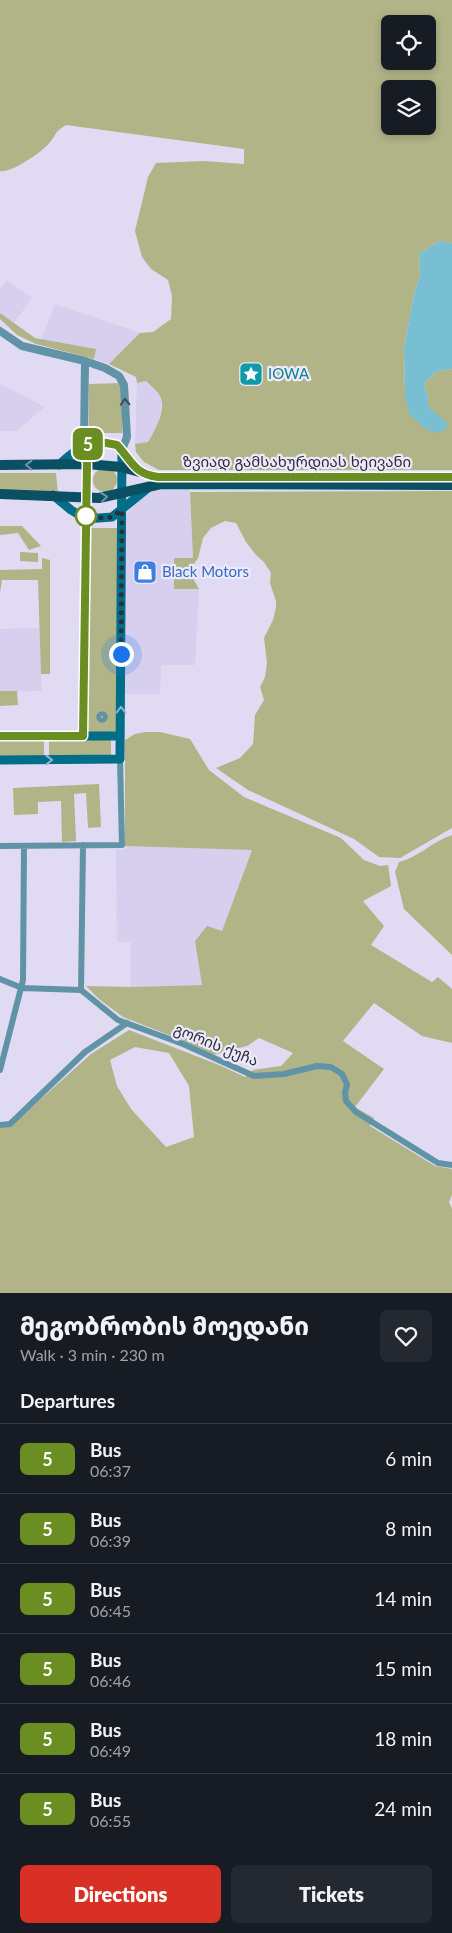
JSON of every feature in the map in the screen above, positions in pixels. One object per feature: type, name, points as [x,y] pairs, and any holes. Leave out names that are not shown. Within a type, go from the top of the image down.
[{"type":"main road","points":[[59,465],[84,445],[109,442],[117,445],[130,463],[142,473]]},
{"type":"main road","points":[[83,736],[87,464],[84,445]]},
{"type":"main road","points":[[0,760],[120,759],[122,450]]},
{"type":"main road","name":"ზვიად გამსახურდიას ხეივანი","points":[[0,465],[87,464],[121,467],[158,477],[391,481]]},
{"type":"main road","name":"ზვიად გამსახურდიას ხეივანი","points":[[0,494],[86,498],[105,497],[161,484],[417,481],[452,477]]},
{"type":"main road","name":"ზვიად გამსახურდიას ხეივანი","points":[[417,481],[452,485]]},
{"type":"main road","points":[[53,495],[71,510],[86,519],[112,517],[152,486]]},
{"type":"main road","points":[[0,736],[120,736]]},
{"type":"street","points":[[0,330],[22,346],[85,361],[106,368],[119,376],[124,385],[127,437],[122,450]]},
{"type":"street","points":[[84,445],[85,361]]},
{"type":"street","points":[[0,846],[122,845],[120,759]]},
{"type":"street","points":[[0,979],[22,988],[81,990],[82,845]]},
{"type":"street","points":[[0,1070],[23,980],[24,846]]},
{"type":"street","name":"გორის ქუჩა","points":[[81,990],[118,1020],[183,1044],[254,1076],[284,1074],[317,1066],[331,1067],[342,1074],[347,1084],[346,1101],[356,1112],[438,1163],[452,1165]]},
{"type":"street","points":[[0,1125],[10,1124],[85,1052],[127,1023]]},
{"type":"shaded area","points":[[7,280],[32,298],[13,324],[0,313],[0,289]]},
{"type":"shaded area","points":[[55,304],[140,333],[109,364],[94,359],[95,349],[41,339]]},
{"type":"shaded area","points":[[146,381],[158,392],[163,403],[156,430],[148,443],[135,444],[137,383]]},
{"type":"shaded area","points":[[0,384],[45,407],[16,431],[0,431]]},
{"type":"shaded area","points":[[189,485],[193,558],[174,558],[174,588],[199,589],[195,665],[161,665],[160,694],[125,694],[126,517],[132,505],[146,493],[164,486]]},
{"type":"shaded area","points":[[40,628],[42,691],[0,692],[0,629]]},
{"type":"shaded area","points":[[125,846],[252,850],[222,931],[195,941],[202,985],[130,987],[131,942],[117,942],[116,850],[126,849]]},
{"type":"green space","points":[[0,0],[452,0],[452,243],[440,241],[419,254],[420,277],[414,294],[404,348],[405,395],[436,413],[428,406],[424,384],[437,371],[452,369],[452,470],[159,470],[144,462],[136,452],[135,444],[148,442],[156,428],[162,407],[160,396],[146,381],[137,383],[136,377],[109,364],[140,333],[153,332],[171,319],[172,296],[168,280],[151,269],[142,257],[135,231],[148,177],[156,163],[205,161],[244,164],[244,149],[66,125],[57,132],[47,146],[34,156],[19,166],[0,171]]},
{"type":"green space","points":[[0,313],[35,338],[96,349],[94,359],[36,344],[17,335],[0,319]]},
{"type":"green space","points":[[122,383],[122,433],[89,433],[89,384]]},
{"type":"green space","points":[[105,468],[114,471],[117,480],[114,489],[105,492],[96,489],[93,480],[96,471]]},
{"type":"green space","points":[[0,473],[56,473],[58,494],[0,493]]},
{"type":"green space","points":[[452,491],[452,828],[400,858],[379,857],[354,839],[248,790],[216,768],[240,758],[253,744],[255,715],[264,700],[260,687],[265,677],[267,663],[264,638],[273,620],[276,607],[270,583],[271,573],[246,542],[236,523],[225,521],[211,528],[203,538],[198,558],[189,571],[199,589],[174,589],[174,558],[193,558],[190,492]]},
{"type":"green space","points":[[0,526],[22,526],[41,546],[29,550],[18,533],[0,535]]},
{"type":"green space","points":[[87,528],[118,528],[117,732],[87,732]]},
{"type":"green space","points":[[20,552],[38,553],[38,562],[20,561]]},
{"type":"green space","points":[[42,558],[50,560],[50,674],[41,674],[38,580],[2,580],[0,593],[0,570],[42,569]]},
{"type":"green space","points":[[0,691],[17,691],[18,705],[0,706]]},
{"type":"green space","points":[[160,732],[190,739],[209,770],[244,797],[341,838],[364,860],[380,866],[388,865],[391,886],[363,901],[384,926],[371,945],[432,982],[438,977],[452,989],[452,1043],[422,1036],[374,1003],[343,1041],[384,1069],[355,1107],[374,1118],[370,1126],[435,1166],[452,1169],[452,1195],[449,1202],[452,1209],[452,1293],[0,1293],[0,1127],[12,1125],[91,1054],[129,1030],[245,1077],[253,1070],[281,1066],[293,1053],[259,1038],[247,1046],[212,1055],[179,1039],[123,1017],[99,999],[86,986],[202,985],[195,941],[207,926],[222,931],[252,850],[125,846],[125,740],[135,734]],"holes":[[[135,1047],[169,1053],[189,1086],[194,1137],[166,1147],[131,1109],[117,1086],[110,1060]]]},
{"type":"green space","points":[[111,738],[111,756],[49,757],[49,739]]},
{"type":"green space","points":[[0,739],[44,739],[44,756],[0,756]]},
{"type":"green space","points":[[99,784],[101,827],[88,828],[86,793],[74,794],[76,841],[62,842],[61,801],[38,802],[38,814],[14,815],[13,788]]},
{"type":"green space","points":[[452,835],[452,955],[404,909],[395,872],[399,862],[413,857]]},
{"type":"water","points":[[440,241],[452,243],[452,369],[437,371],[424,384],[428,406],[449,425],[443,431],[436,433],[423,427],[409,413],[405,395],[404,348],[414,294],[420,277],[419,254]]},
{"type":"bus line","name":"5","points":[[0,736],[83,736],[87,464],[84,445],[92,442],[109,442],[117,445],[130,463],[142,473],[158,477],[452,477]]},
{"type":"place","name":"IOWA","points":[[251,374]]},
{"type":"place","name":"Black Motors","points":[[145,572]]},
{"type":"route","points":[[86,516],[86,519],[112,517],[122,510],[121,654]]}]
